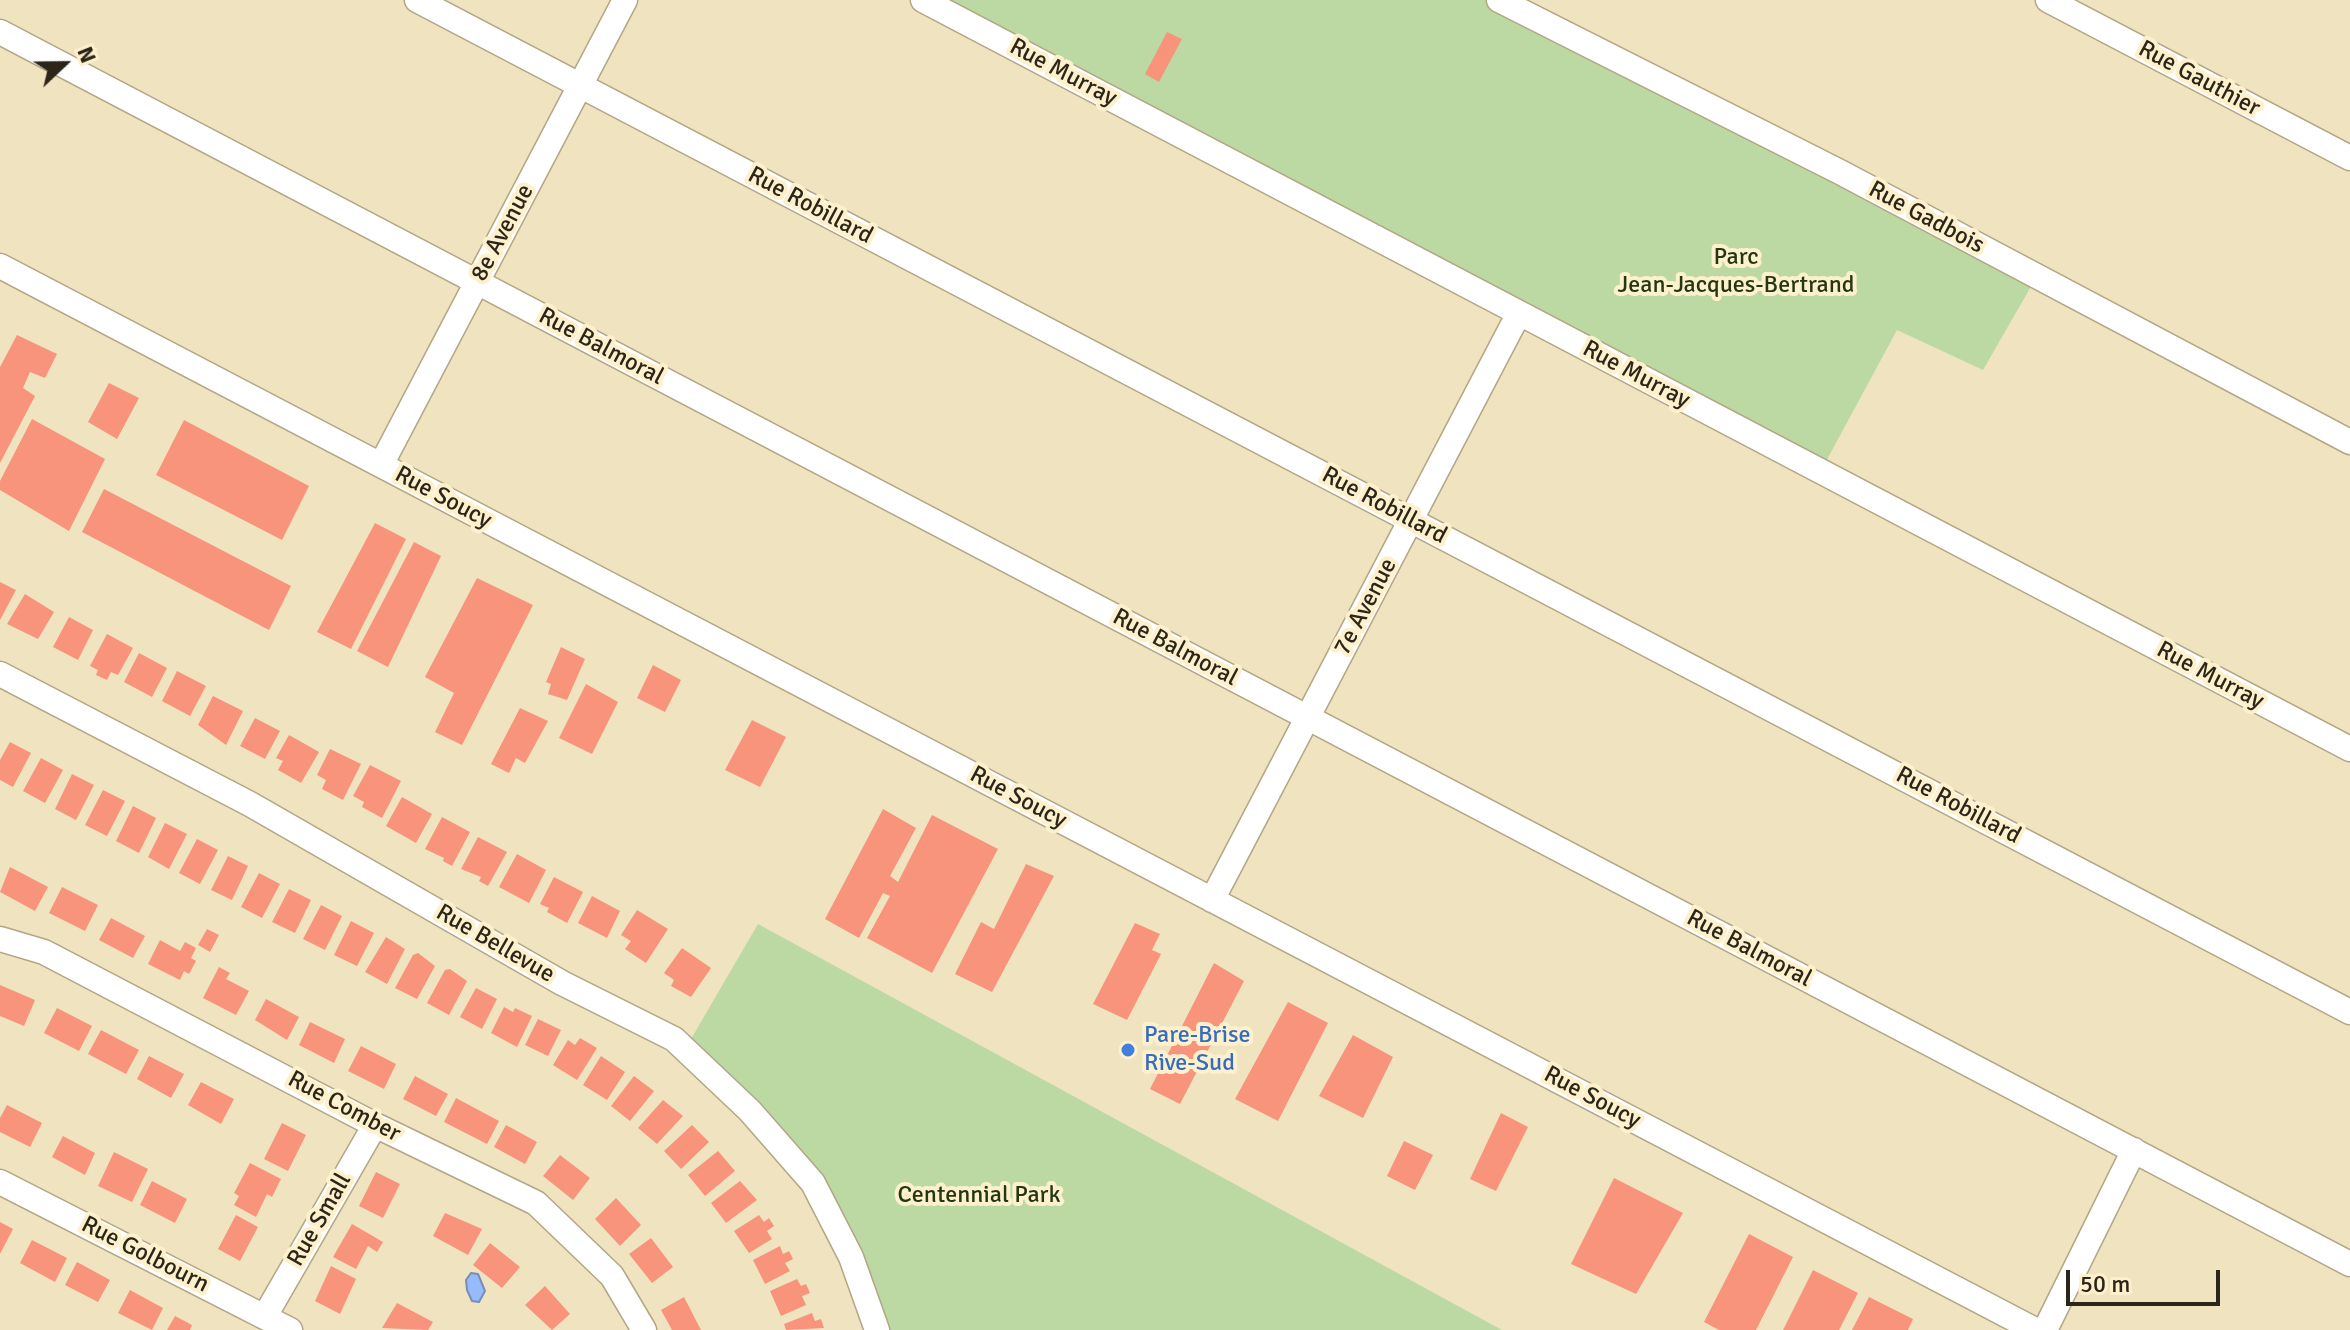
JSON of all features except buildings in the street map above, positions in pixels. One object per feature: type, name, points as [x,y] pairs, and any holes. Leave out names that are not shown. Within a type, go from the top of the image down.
[{"type":"street","name":"Rue Robillard","points":[[417,0],[2350,1012]]},
{"type":"street","name":"8e Avenue","points":[[381,465],[625,0]]},
{"type":"street","name":"Rue Murray","points":[[923,0],[2350,749]]},
{"type":"street","name":"Rue Gadbois","points":[[1499,0],[1840,172],[2350,442]]},
{"type":"street","name":"Rue Gauthier","points":[[2048,0],[2350,158]]},
{"type":"street","name":"Rue Balmoral","points":[[0,32],[2350,1264]]},
{"type":"street","name":"Rue Soucy","points":[[0,266],[2035,1330]]},
{"type":"street","name":"7e Avenue","points":[[1212,900],[1519,313]]},
{"type":"street","name":"Rue Bellevue","points":[[0,674],[250,804],[562,983],[674,1039],[750,1111],[813,1183],[851,1257],[877,1330]]},
{"type":"street","name":"Rue Comber","points":[[0,939],[44,952],[375,1125],[536,1203],[612,1276],[644,1330]]},
{"type":"street","name":"Rue Small","points":[[265,1316],[375,1125]]},
{"type":"street","points":[[2045,1330],[2134,1150]]},
{"type":"street","name":"Rue Golbourn","points":[[0,1182],[290,1330]]},
{"type":"green space","name":"Parc Jean-Jacques-Bertrand","points":[[925,0],[1499,0],[2037,276],[1983,370],[1897,330],[1823,467]]},
{"type":"green space","name":"Centennial Park","points":[[758,924],[1502,1330],[888,1330],[780,1129],[691,1039]]},
{"type":"water","points":[[471,1273],[478,1274],[485,1291],[479,1302],[472,1301],[467,1290],[466,1280]]},
{"type":"place","name":"Pare-Brise Rive-Sud","points":[[1128,1050]]}]
